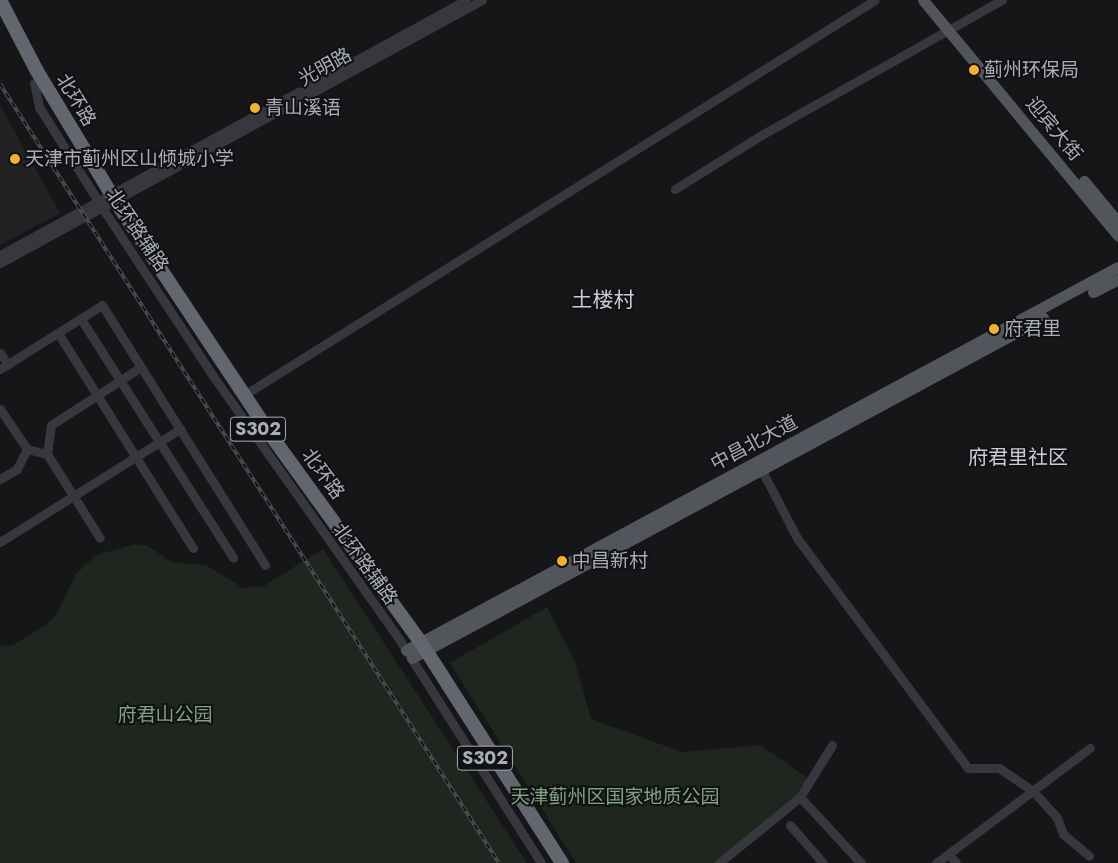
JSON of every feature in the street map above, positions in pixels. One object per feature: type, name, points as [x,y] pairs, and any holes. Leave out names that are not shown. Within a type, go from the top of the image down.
[{"type":"highway","name":"北环路","points":[[0,0],[107,202],[244,395],[562,863]]},
{"type":"highway","name":"北环路","points":[[0,18],[34,83],[107,202],[264,438],[416,650],[552,863]]},
{"type":"main road","name":"迎宾大街","points":[[923,0],[952,30],[1118,222]]},
{"type":"main road","name":"迎宾大街","points":[[932,0],[952,30],[1118,236]]},
{"type":"main road","name":"中昌北大道","points":[[416,650],[759,465],[1118,266]]},
{"type":"main road","name":"中昌北大道","points":[[759,465],[1118,279]]},
{"type":"street","name":"光明路","points":[[0,264],[466,0]]},
{"type":"street","name":"光明路","points":[[0,255],[107,202],[482,0]]},
{"type":"street","points":[[244,395],[874,0]]},
{"type":"street","points":[[675,188],[763,134],[952,30],[1002,0]]},
{"type":"street","points":[[0,353],[4,367],[102,305],[265,565]]},
{"type":"street","points":[[81,319],[233,558]]},
{"type":"street","points":[[58,333],[193,548]]},
{"type":"street","points":[[100,538],[48,454],[51,425],[141,368]]},
{"type":"street","points":[[0,409],[27,449],[48,454]]},
{"type":"street","points":[[0,542],[180,429]]},
{"type":"street","points":[[0,479],[17,468],[27,449]]},
{"type":"street","points":[[759,465],[797,538],[968,768],[999,768],[1033,790],[1057,818],[1063,834],[1089,856]]},
{"type":"street","points":[[416,650],[541,863]]},
{"type":"street","points":[[719,863],[800,797],[832,745]]},
{"type":"street","points":[[936,863],[1090,748]]},
{"type":"street","points":[[800,797],[861,863]]},
{"type":"street","points":[[790,825],[823,863]]},
{"type":"street","points":[[949,854],[956,863]]},
{"type":"shaded area","name":"天津市蓟州区山倾城小学","points":[[0,105],[60,213],[0,245]]},
{"type":"green space","name":"府君山公园","points":[[136,544],[148,546],[171,562],[206,565],[243,588],[264,586],[323,549],[527,863],[0,863],[0,646],[13,645],[47,624],[56,615],[76,574],[96,555]]},
{"type":"green space","name":"天津蓟州区国家地质公园","points":[[547,607],[575,662],[591,719],[682,752],[761,745],[814,783],[791,812],[725,863],[576,863],[450,663]]},
{"type":"railway","points":[[0,84],[499,863]]},
{"type":"place","name":"蓟州环保局","points":[[974,70]]},
{"type":"place","name":"青山溪语","points":[[255,108]]},
{"type":"place","name":"天津市蓟州区山倾城小学","points":[[15,159]]},
{"type":"place","name":"府君里","points":[[994,329]]},
{"type":"place","name":"中昌新村","points":[[562,561]]},
{"type":"district","name":"土楼村","points":[[603,300]]},
{"type":"district","name":"府君里社区","points":[[1018,457]]}]
